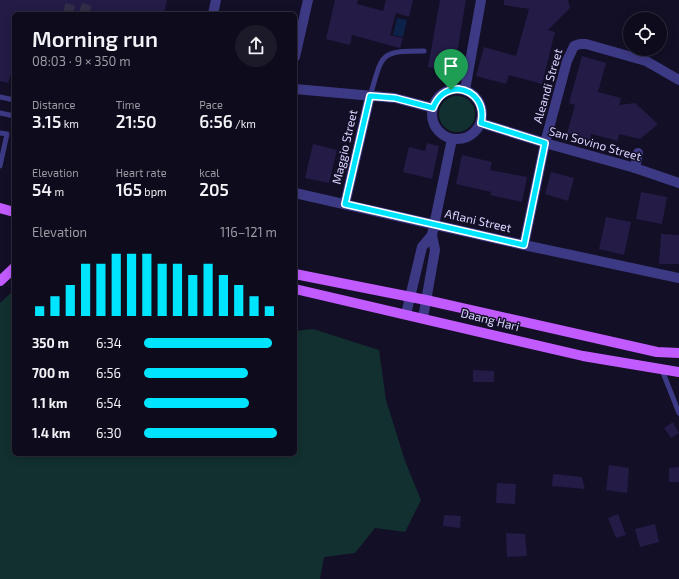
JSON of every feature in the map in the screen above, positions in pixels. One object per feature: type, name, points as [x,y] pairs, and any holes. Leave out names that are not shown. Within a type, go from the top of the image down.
[{"type":"main road","points":[[0,208],[12,211]]},
{"type":"main road","name":"Daang Hari","points":[[297,274],[409,296],[657,352],[679,353]]},
{"type":"main road","name":"Daang Hari","points":[[297,289],[583,356],[679,372]]},
{"type":"street","points":[[213,12],[216,0]]},
{"type":"street","points":[[297,48],[308,0]]},
{"type":"street","points":[[465,90],[480,0]]},
{"type":"street","name":"Aleandi Street","points":[[524,245],[545,143],[567,61],[574,46],[586,44],[646,61],[679,80]]},
{"type":"street","points":[[297,89],[395,98],[433,108]]},
{"type":"street","points":[[451,90],[465,90],[476,97],[480,103],[483,116],[481,123],[469,137],[458,140],[445,137],[433,121],[433,108],[445,92],[451,90]]},
{"type":"street","name":"Maggio Street","points":[[345,204],[370,96]]},
{"type":"street","name":"San Sovino Street","points":[[481,123],[545,143],[635,168],[679,183]]},
{"type":"street","points":[[423,318],[435,250],[433,230],[452,139]]},
{"type":"street","points":[[635,168],[638,153]]},
{"type":"street","name":"Aflani Street","points":[[297,193],[345,204],[433,230],[524,245],[679,278]]},
{"type":"street","points":[[406,314],[409,296],[422,247],[433,230]]},
{"type":"lane","points":[[370,96],[379,65],[386,55],[398,52],[424,51]]},
{"type":"lane","points":[[0,98],[12,100]]},
{"type":"lane","points":[[0,113],[12,116]]},
{"type":"lane","points":[[0,133],[8,134],[0,166]]},
{"type":"lane","points":[[662,370],[679,412]]},
{"type":"green space","points":[[457,96],[470,101],[475,114],[470,127],[457,132],[444,127],[439,114],[444,101]]},
{"type":"green space","points":[[12,292],[12,456],[297,456],[297,331],[313,329],[379,350],[386,400],[405,461],[421,500],[405,532],[375,528],[355,553],[324,557],[320,579],[0,579],[0,303]]},
{"type":"water","points":[[397,18],[407,20],[403,37],[393,35]]},
{"type":"building","points":[[0,0],[167,0],[164,12],[12,12],[12,71],[8,83],[0,81]]},
{"type":"building","points":[[335,0],[358,0],[357,4],[383,11],[386,0],[413,0],[409,17],[396,13],[390,35],[403,38],[400,48],[352,35],[350,45],[326,39]]},
{"type":"building","points":[[440,0],[466,0],[453,77],[442,74],[443,70],[428,67]]},
{"type":"building","points":[[504,0],[568,0],[570,8],[548,30],[555,32],[542,84],[509,75],[506,84],[476,76],[484,47],[516,56],[529,9],[504,5]]},
{"type":"building","points":[[582,56],[606,63],[598,92],[621,98],[619,105],[635,103],[658,124],[640,139],[619,134],[618,141],[591,134],[590,140],[567,133],[575,105],[569,103]]},
{"type":"building","points":[[427,143],[439,146],[432,179],[403,172],[409,147],[425,151]]},
{"type":"building","points":[[313,144],[337,150],[329,183],[305,178]]},
{"type":"building","points":[[462,155],[492,162],[490,170],[527,177],[522,202],[490,195],[491,192],[456,184]]},
{"type":"building","points":[[551,172],[574,178],[568,201],[545,194]]},
{"type":"building","points":[[641,192],[667,197],[662,224],[636,219]]},
{"type":"building","points":[[606,217],[631,222],[624,255],[599,249]]},
{"type":"building","points":[[661,234],[679,235],[679,264],[659,264]]},
{"type":"building","points":[[473,370],[494,371],[494,382],[473,382]]},
{"type":"building","points":[[673,422],[679,433],[671,438],[664,428]]},
{"type":"building","points":[[609,465],[629,468],[627,493],[606,490]]},
{"type":"building","points":[[679,467],[679,482],[669,482],[669,468]]},
{"type":"building","points":[[553,474],[582,477],[585,489],[552,486]]},
{"type":"building","points":[[497,483],[516,484],[515,504],[496,503]]},
{"type":"building","points":[[618,514],[626,535],[616,538],[608,518]]},
{"type":"building","points":[[444,515],[461,516],[460,528],[443,526]]},
{"type":"building","points":[[655,524],[659,542],[640,547],[635,529]]},
{"type":"building","points":[[506,533],[525,534],[527,556],[507,557]]},
{"type":"tunnel","points":[[68,12],[71,0]]},
{"type":"tunnel","points":[[85,12],[88,0]]},
{"type":"route","points":[[451,90],[465,90],[476,97],[482,110],[483,116],[481,123],[545,143],[524,245],[345,204],[370,96],[395,98],[433,108],[440,96],[451,90]]}]
